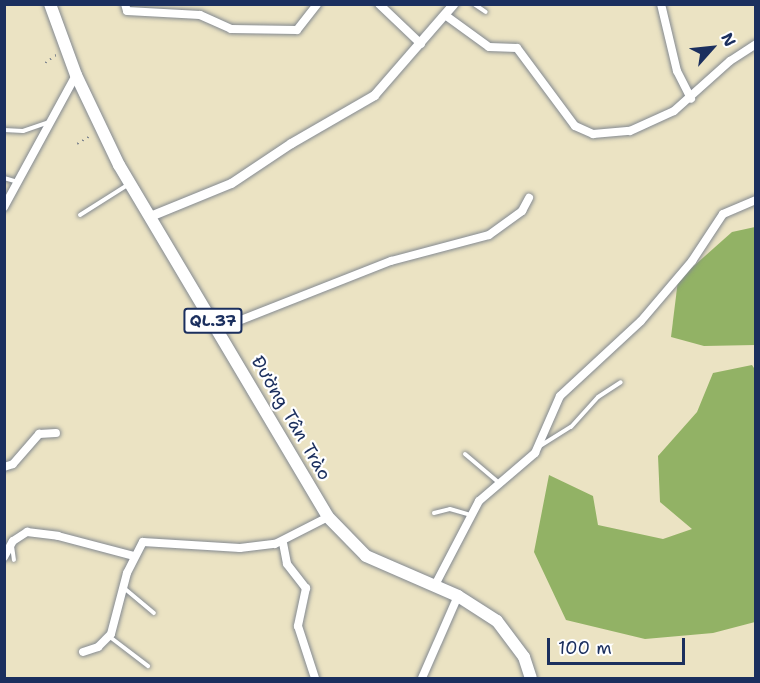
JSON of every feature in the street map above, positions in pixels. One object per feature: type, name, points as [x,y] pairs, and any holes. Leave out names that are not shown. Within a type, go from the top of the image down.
[{"type":"highway","name":"Đường Tân Trào","points":[[50,4],[76,75],[100,130],[328,517],[366,556],[458,596],[497,621],[524,657],[531,678]]},
{"type":"street","points":[[125,4],[128,11],[200,15],[231,29],[297,30],[317,4]]},
{"type":"street","points":[[379,4],[421,44]]},
{"type":"street","points":[[150,216],[231,183],[291,142],[374,95],[421,44],[453,4]]},
{"type":"street","points":[[661,4],[677,71],[691,99]]},
{"type":"street","points":[[445,15],[489,47],[517,48],[583,133],[630,131],[674,111],[691,99],[730,61],[756,44]]},
{"type":"street","points":[[4,207],[76,75]]},
{"type":"street","points":[[219,329],[391,261],[479,239],[508,224],[529,198]]},
{"type":"street","points":[[435,587],[472,515],[498,482],[532,456],[538,447],[560,396],[641,321],[692,261],[723,214],[756,200]]},
{"type":"street","points":[[4,467],[13,464],[39,434],[56,433]]},
{"type":"street","points":[[83,652],[98,647],[109,636],[134,556],[143,542],[151,540],[240,548],[283,543],[328,517]]},
{"type":"street","points":[[4,557],[20,533],[38,533],[134,556]]},
{"type":"street","points":[[283,543],[287,564],[306,588],[298,627],[315,678]]},
{"type":"street","points":[[422,678],[458,596]]},
{"type":"lane","points":[[474,4],[486,12]]},
{"type":"lane","points":[[4,130],[23,131],[50,122]]},
{"type":"lane","points":[[4,178],[18,182]]},
{"type":"lane","points":[[80,216],[130,184]]},
{"type":"lane","points":[[538,447],[571,427],[598,397],[621,382]]},
{"type":"lane","points":[[465,454],[498,482]]},
{"type":"lane","points":[[434,513],[450,509],[472,515]]},
{"type":"lane","points":[[12,542],[14,560]]},
{"type":"lane","points":[[123,588],[154,613]]},
{"type":"lane","points":[[109,636],[148,666]]},
{"type":"path","points":[[45,63],[66,48]]},
{"type":"path","points":[[77,144],[100,130]]},
{"type":"green space","points":[[755,227],[755,345],[704,346],[671,337],[678,280],[732,232]]},
{"type":"green space","points":[[752,365],[756,371],[755,622],[713,633],[645,639],[566,620],[534,552],[549,475],[593,496],[598,525],[663,539],[692,529],[660,502],[658,456],[697,412],[713,373]]}]
